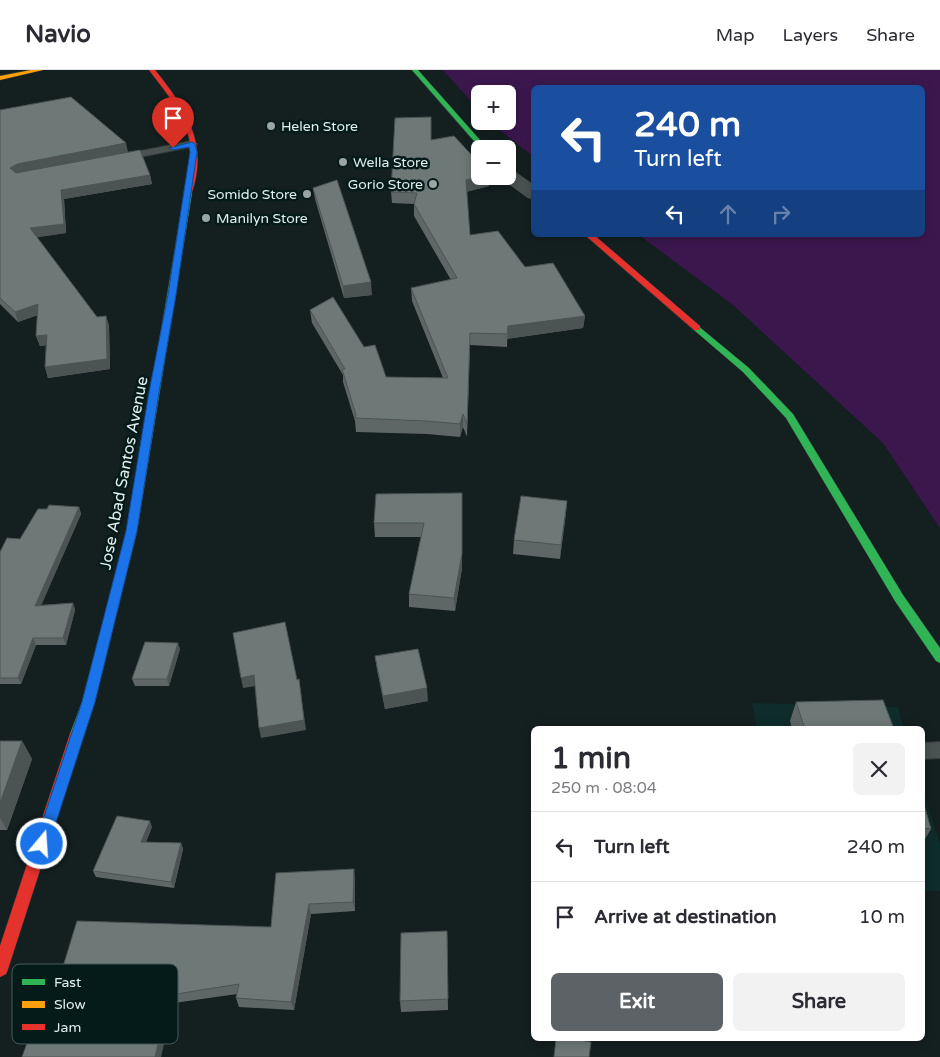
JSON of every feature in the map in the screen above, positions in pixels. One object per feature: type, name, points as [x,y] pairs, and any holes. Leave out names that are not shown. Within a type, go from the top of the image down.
[{"type":"main road","points":[[0,78],[40,70]]},
{"type":"main road","name":"Jose Abad Santos Avenue","points":[[0,969],[88,702],[132,531],[188,200],[194,152],[188,125],[178,103],[152,70]]},
{"type":"main road","points":[[415,70],[477,140]]},
{"type":"main road","points":[[591,237],[746,370],[790,416],[899,598],[940,658]]},
{"type":"street","points":[[516,181],[531,192]]},
{"type":"lane","points":[[106,161],[192,144]]},
{"type":"lane","points":[[925,751],[940,750]]},
{"type":"shaded area","points":[[443,70],[940,70],[940,528],[883,443],[733,305],[642,237],[925,237],[925,85],[531,85],[531,155],[516,143],[516,140],[513,140],[500,130],[516,130],[516,85],[471,85],[471,101]]},
{"type":"shaded area","points":[[752,703],[898,707],[903,726],[756,726]]},
{"type":"shaded area","points":[[925,796],[940,844],[940,891],[925,891]]},
{"type":"building","points":[[71,97],[126,143],[17,164],[10,168],[16,173],[140,150],[150,175],[61,190],[64,224],[30,228],[97,317],[106,316],[107,359],[45,367],[47,335],[36,336],[38,304],[15,312],[0,298],[0,110]]},
{"type":"building","points":[[431,117],[431,140],[454,136],[471,154],[471,179],[466,180],[470,235],[498,231],[525,267],[553,263],[585,316],[508,326],[507,334],[470,333],[467,424],[463,414],[460,424],[355,418],[356,415],[342,369],[345,369],[310,310],[333,297],[364,347],[375,345],[386,377],[448,378],[411,288],[457,278],[414,204],[417,193],[391,192],[395,118]]},
{"type":"building","points":[[337,180],[371,282],[343,286],[313,188]]},
{"type":"building","points":[[462,493],[462,554],[454,598],[409,594],[424,523],[374,523],[376,494]]},
{"type":"building","points":[[521,496],[567,501],[561,545],[514,540]]},
{"type":"building","points":[[49,505],[79,507],[35,606],[73,603],[63,638],[33,638],[18,678],[0,678],[0,552],[7,538],[20,539],[38,509],[47,509]]},
{"type":"building","points":[[285,622],[297,680],[299,679],[304,720],[259,728],[254,675],[241,678],[233,633]]},
{"type":"building","points":[[145,642],[178,643],[167,679],[132,679]]},
{"type":"building","points":[[418,649],[427,688],[383,696],[375,656]]},
{"type":"building","points":[[883,700],[893,726],[804,726],[796,702]]},
{"type":"building","points":[[0,741],[22,741],[0,803]]},
{"type":"building","points":[[925,808],[931,829],[925,828]]},
{"type":"building","points":[[117,816],[150,821],[141,842],[181,843],[171,882],[93,871]]},
{"type":"building","points":[[354,869],[353,902],[309,904],[291,1002],[236,998],[239,984],[178,994],[178,964],[64,964],[77,921],[271,927],[276,873]]},
{"type":"building","points":[[447,931],[448,999],[400,1001],[401,933]]},
{"type":"building","points":[[556,1041],[591,1042],[589,1057],[554,1057]]},
{"type":"building","points":[[27,1044],[158,1044],[155,1057],[22,1057]]},
{"type":"traffic: fast","points":[[415,70],[477,140]]},
{"type":"traffic: fast","points":[[77,734],[88,702],[132,531],[188,193]]},
{"type":"traffic: fast","points":[[697,328],[746,370],[790,416],[899,598],[940,658]]},
{"type":"traffic: slow","points":[[0,78],[40,70]]},
{"type":"traffic: jam","points":[[152,70],[179,107],[189,127],[194,156],[188,193]]},
{"type":"traffic: jam","points":[[591,237],[697,328]]},
{"type":"traffic: jam","points":[[0,969],[77,734]]},
{"type":"place","name":"Helen Store","points":[[271,126]]},
{"type":"place","name":"Wella Store","points":[[343,162]]},
{"type":"place","name":"Gorio Store","points":[[433,184]]},
{"type":"place","name":"Somido Store","points":[[307,194]]},
{"type":"place","name":"Manilyn Store","points":[[206,218]]},
{"type":"route","points":[[42,844],[88,702],[132,531],[188,200],[194,152],[192,144],[173,148]]}]
